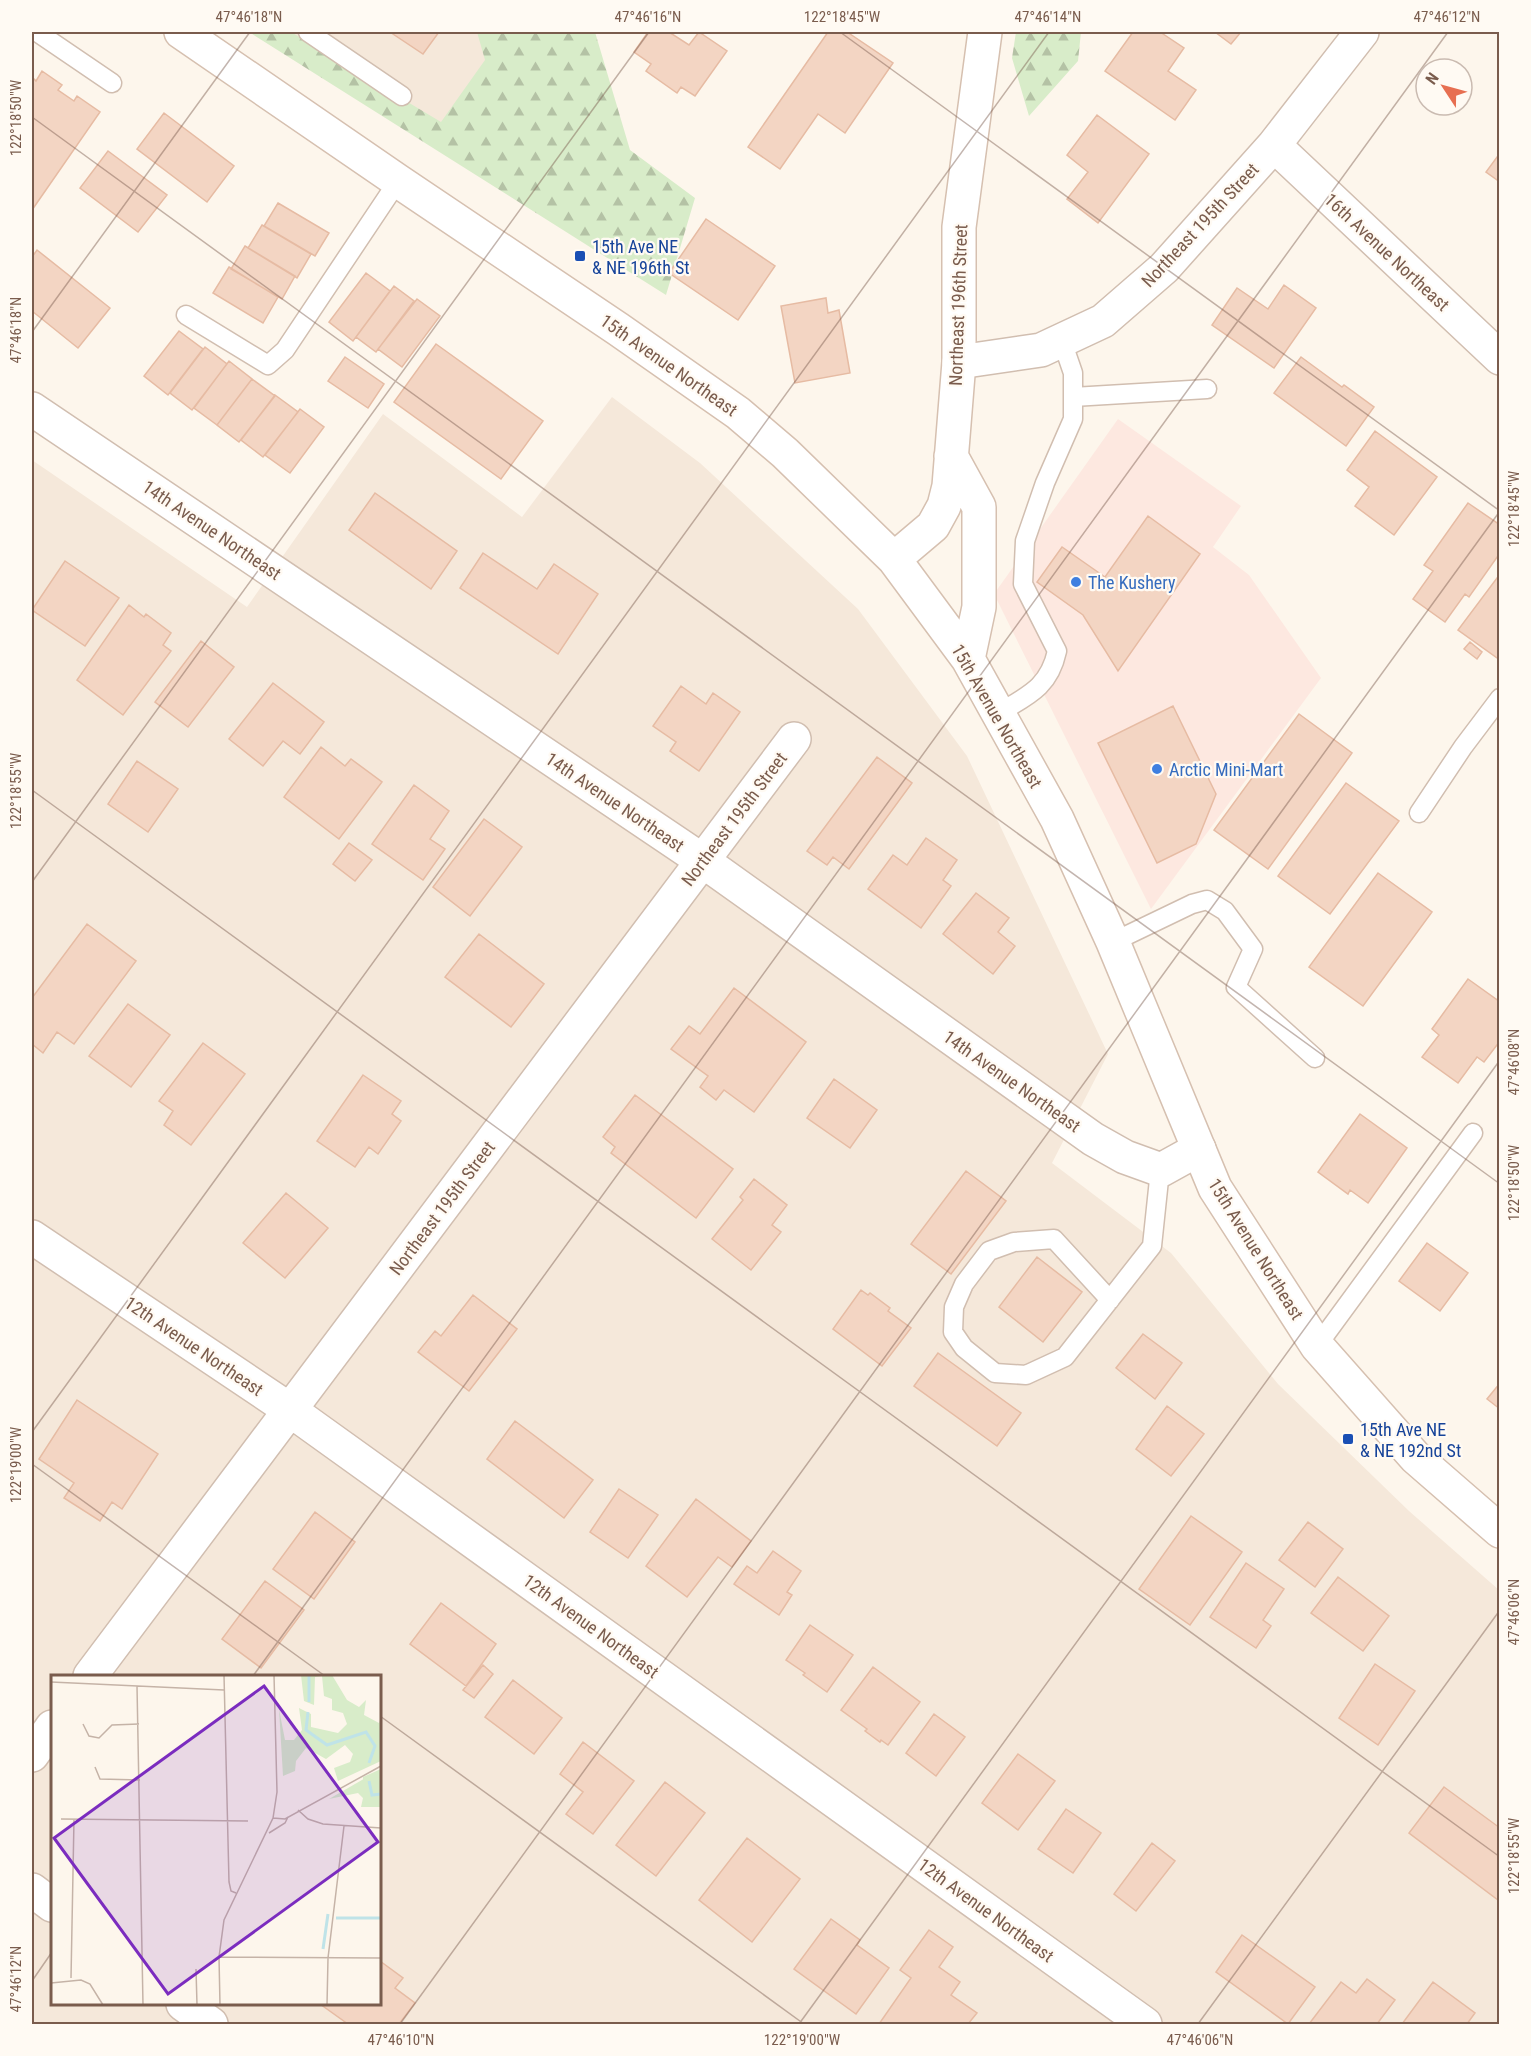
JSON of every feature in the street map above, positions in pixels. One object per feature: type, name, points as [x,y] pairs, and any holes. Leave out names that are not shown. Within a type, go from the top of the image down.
[{"type":"street","name":"15th Avenue Northeast","points":[[181,32],[738,413],[785,453],[894,559],[968,659],[1057,819],[1113,942],[1215,1188],[1317,1346],[1416,1458],[1500,1530]]},
{"type":"street","name":"Northeast 196th Street","points":[[894,559],[933,526],[944,506],[949,486],[959,362],[959,227],[985,32]]},
{"type":"street","name":"Northeast 195th Street","points":[[959,362],[1041,350],[1103,321],[1164,268],[1274,145],[1362,32]]},
{"type":"street","name":"16th Avenue Northeast","points":[[1274,145],[1500,358]]},
{"type":"street","name":"14th Avenue Northeast","points":[[32,409],[703,861],[1093,1139],[1125,1157],[1160,1170]]},
{"type":"street","points":[[951,456],[979,507],[979,607],[968,659]]},
{"type":"street","name":"Northeast 195th Street","points":[[91,1675],[794,739]]},
{"type":"street","points":[[1160,1170],[1199,1149]]},
{"type":"street","name":"12th Avenue Northeast","points":[[32,1237],[290,1410],[1145,2025]]},
{"type":"street","points":[[32,1755],[51,1727]]},
{"type":"street","points":[[32,1890],[51,1904]]},
{"type":"street","points":[[184,2005],[211,2025]]},
{"type":"lane","points":[[37,32],[112,83]]},
{"type":"lane","points":[[308,32],[402,96]]},
{"type":"lane","points":[[186,315],[268,365],[285,350],[398,181]]},
{"type":"lane","points":[[997,714],[1036,691],[1054,666],[1057,651],[1023,584],[1025,541],[1045,483],[1072,419],[1073,373],[1062,341]]},
{"type":"lane","points":[[1072,397],[1208,388]]},
{"type":"lane","points":[[1419,813],[1463,747],[1500,698]]},
{"type":"lane","points":[[1113,942],[1191,904],[1207,900],[1226,911],[1253,949],[1236,987],[1316,1058]]},
{"type":"lane","points":[[1317,1346],[1473,1133]]},
{"type":"lane","points":[[1110,1300],[1054,1239],[1014,1242],[989,1251],[964,1284],[954,1306],[953,1332],[964,1348],[995,1373],[1026,1375],[1065,1357],[1110,1300],[1152,1246],[1160,1170]]},
{"type":"shaded area","points":[[268,32],[555,32],[497,188]]},
{"type":"shaded area","points":[[612,397],[700,463],[858,609],[967,756],[1108,1054],[1052,1163],[1171,1253],[1278,1384],[1409,1511],[1499,1590],[1499,2024],[32,2024],[32,460],[247,607],[383,414],[522,517]]},
{"type":"shaded area","points":[[1118,419],[1241,506],[1213,547],[1249,575],[1321,678],[1151,909],[994,594]]},
{"type":"green space","points":[[249,32],[291,32],[441,122],[485,60],[477,32],[595,32],[630,150],[695,198],[666,295]]},
{"type":"green space","points":[[1016,32],[1081,32],[1078,61],[1029,116],[1012,58]]},
{"type":"building","points":[[390,32],[439,32],[423,54]]},
{"type":"building","points":[[648,32],[669,32],[689,45],[699,32],[727,51],[695,96],[681,87],[677,93],[646,71],[651,64],[634,52]]},
{"type":"building","points":[[828,32],[847,32],[893,63],[845,133],[818,114],[780,169],[748,147]]},
{"type":"building","points":[[1133,32],[1160,32],[1184,48],[1168,71],[1196,90],[1175,120],[1105,71]]},
{"type":"building","points":[[1215,32],[1241,32],[1231,44]]},
{"type":"building","points":[[42,71],[62,85],[58,90],[74,101],[77,96],[100,112],[32,210],[32,77],[36,81]]},
{"type":"building","points":[[164,113],[234,166],[207,202],[137,149]]},
{"type":"building","points":[[1097,115],[1149,154],[1098,223],[1067,199],[1088,172],[1067,155]]},
{"type":"building","points":[[108,151],[167,195],[138,232],[80,188]]},
{"type":"building","points":[[1500,153],[1500,182],[1486,172]]},
{"type":"building","points":[[278,203],[329,233],[315,256],[264,226]]},
{"type":"building","points":[[706,219],[775,266],[738,320],[669,273]]},
{"type":"building","points":[[262,225],[311,254],[297,278],[248,248]]},
{"type":"building","points":[[245,246],[295,276],[282,299],[231,269]]},
{"type":"building","points":[[37,250],[110,308],[78,348],[32,311],[32,257]]},
{"type":"building","points":[[229,267],[278,297],[263,323],[213,293]]},
{"type":"building","points":[[366,273],[390,291],[353,341],[329,322]]},
{"type":"building","points":[[1284,285],[1316,308],[1274,368],[1212,325],[1237,288],[1268,309]]},
{"type":"building","points":[[394,286],[414,301],[376,352],[356,337]]},
{"type":"building","points":[[826,298],[828,313],[839,310],[850,373],[795,383],[781,306]]},
{"type":"building","points":[[417,299],[440,316],[402,367],[378,349]]},
{"type":"building","points":[[179,331],[203,349],[168,395],[144,376]]},
{"type":"building","points":[[436,344],[543,421],[501,479],[394,402]]},
{"type":"building","points":[[205,347],[227,364],[192,410],[170,393]]},
{"type":"building","points":[[345,357],[384,384],[368,408],[328,381]]},
{"type":"building","points":[[1301,357],[1374,407],[1346,446],[1274,393]]},
{"type":"building","points":[[229,361],[252,379],[217,425],[194,408]]},
{"type":"building","points":[[252,379],[275,396],[239,442],[217,425]]},
{"type":"building","points":[[275,395],[298,412],[263,457],[241,440]]},
{"type":"building","points":[[300,409],[324,427],[290,473],[265,455]]},
{"type":"building","points":[[1375,431],[1437,477],[1394,535],[1355,506],[1369,487],[1347,470]]},
{"type":"building","points":[[375,493],[457,551],[431,589],[349,530]]},
{"type":"building","points":[[1468,503],[1500,525],[1500,553],[1469,597],[1465,594],[1445,622],[1413,599],[1433,571],[1424,565]]},
{"type":"building","points":[[1148,516],[1200,554],[1118,671],[1083,615],[1037,582],[1062,547],[1105,577]]},
{"type":"building","points":[[483,553],[537,589],[554,564],[598,594],[558,654],[460,588]]},
{"type":"building","points":[[65,561],[119,598],[85,646],[32,610]]},
{"type":"building","points":[[1500,574],[1500,660],[1458,630]]},
{"type":"building","points":[[129,605],[144,617],[146,614],[171,633],[163,645],[171,651],[123,715],[77,680]]},
{"type":"building","points":[[201,641],[234,667],[188,727],[155,702]]},
{"type":"building","points":[[1470,642],[1482,652],[1477,659],[1464,649]]},
{"type":"building","points":[[273,683],[324,722],[300,754],[283,741],[263,766],[229,739]]},
{"type":"building","points":[[681,686],[706,704],[713,693],[740,712],[699,771],[670,751],[676,742],[653,726]]},
{"type":"building","name":"Arctic Mini-Mart","points":[[1173,706],[1216,794],[1196,844],[1157,863],[1098,743]]},
{"type":"building","points":[[1299,714],[1352,753],[1268,869],[1214,830]]},
{"type":"building","points":[[321,747],[345,766],[351,759],[382,782],[339,839],[284,797]]},
{"type":"building","points":[[877,757],[912,783],[849,869],[833,857],[827,865],[807,851]]},
{"type":"building","points":[[137,761],[178,789],[148,832],[108,804]]},
{"type":"building","points":[[1346,783],[1399,821],[1330,914],[1278,876]]},
{"type":"building","points":[[414,785],[449,811],[430,839],[445,849],[423,880],[372,844]]},
{"type":"building","points":[[484,819],[522,847],[470,916],[433,887]]},
{"type":"building","points":[[926,838],[957,860],[943,880],[951,886],[921,928],[868,889],[893,855],[907,865]]},
{"type":"building","points":[[349,843],[372,860],[355,881],[333,864]]},
{"type":"building","points":[[1378,873],[1432,912],[1363,1006],[1309,967]]},
{"type":"building","points":[[976,893],[1009,918],[998,932],[1015,946],[993,974],[943,934]]},
{"type":"building","points":[[87,924],[136,961],[74,1044],[57,1032],[43,1053],[32,1044],[32,998]]},
{"type":"building","points":[[479,934],[544,984],[511,1027],[445,977]]},
{"type":"building","points":[[1468,979],[1500,1002],[1500,1041],[1484,1062],[1477,1057],[1458,1083],[1422,1057],[1439,1035],[1432,1029]]},
{"type":"building","points":[[734,988],[806,1042],[754,1112],[724,1090],[716,1100],[700,1087],[708,1076],[671,1049],[689,1026],[700,1034]]},
{"type":"building","points":[[128,1004],[170,1035],[131,1087],[89,1056]]},
{"type":"building","points":[[203,1043],[245,1074],[191,1145],[164,1125],[173,1111],[159,1101]]},
{"type":"building","points":[[363,1075],[401,1101],[392,1114],[401,1121],[378,1154],[369,1147],[355,1167],[317,1141]]},
{"type":"building","points":[[834,1079],[877,1110],[850,1148],[807,1118]]},
{"type":"building","points":[[635,1095],[733,1169],[696,1218],[611,1153],[615,1147],[603,1137]]},
{"type":"building","points":[[1360,1114],[1407,1148],[1368,1203],[1350,1190],[1348,1194],[1318,1172]]},
{"type":"building","points":[[966,1171],[1006,1201],[951,1274],[911,1244]]},
{"type":"building","points":[[754,1179],[787,1205],[772,1225],[781,1232],[751,1270],[712,1239],[743,1200],[740,1197]]},
{"type":"building","points":[[286,1193],[328,1228],[285,1278],[243,1243]]},
{"type":"building","points":[[1427,1243],[1468,1273],[1440,1311],[1399,1281]]},
{"type":"building","points":[[1037,1257],[1082,1292],[1043,1342],[999,1307]]},
{"type":"building","points":[[861,1290],[868,1295],[870,1293],[890,1308],[888,1311],[911,1328],[882,1366],[833,1329]]},
{"type":"building","points":[[473,1295],[517,1329],[469,1391],[418,1352],[435,1331],[441,1336]]},
{"type":"building","points":[[1143,1334],[1182,1363],[1155,1399],[1116,1368]]},
{"type":"building","points":[[938,1353],[1021,1413],[997,1446],[914,1386]]},
{"type":"building","points":[[1500,1383],[1500,1409],[1487,1399]]},
{"type":"building","points":[[77,1400],[158,1454],[122,1509],[112,1502],[100,1521],[64,1498],[74,1483],[39,1459]]},
{"type":"building","points":[[1167,1406],[1204,1434],[1171,1476],[1136,1449]]},
{"type":"building","points":[[515,1421],[593,1480],[564,1518],[487,1459]]},
{"type":"building","points":[[619,1489],[658,1515],[628,1558],[590,1532]]},
{"type":"building","points":[[696,1499],[751,1541],[732,1567],[718,1557],[687,1597],[646,1566]]},
{"type":"building","points":[[315,1512],[355,1542],[314,1599],[273,1569]]},
{"type":"building","points":[[1191,1516],[1242,1552],[1190,1625],[1139,1589]]},
{"type":"building","points":[[1308,1522],[1343,1549],[1315,1587],[1279,1560]]},
{"type":"building","points":[[773,1551],[801,1571],[787,1592],[792,1595],[779,1615],[734,1584],[747,1566],[757,1573]]},
{"type":"building","points":[[1246,1563],[1284,1589],[1263,1620],[1271,1626],[1256,1648],[1210,1617]]},
{"type":"building","points":[[1338,1577],[1389,1616],[1363,1651],[1311,1613]]},
{"type":"building","points":[[265,1581],[304,1610],[261,1668],[222,1639]]},
{"type":"building","points":[[441,1603],[496,1644],[466,1686],[410,1644]]},
{"type":"building","points":[[810,1625],[853,1655],[827,1692],[786,1660]]},
{"type":"building","points":[[1375,1664],[1415,1691],[1378,1745],[1339,1718]]},
{"type":"building","points":[[483,1665],[493,1674],[474,1698],[463,1690]]},
{"type":"building","points":[[873,1667],[920,1702],[888,1745],[865,1731],[867,1729],[841,1710]]},
{"type":"building","points":[[513,1680],[562,1718],[534,1754],[485,1717]]},
{"type":"building","points":[[934,1714],[965,1737],[936,1776],[906,1753]]},
{"type":"building","points":[[583,1742],[634,1781],[593,1834],[566,1814],[583,1792],[560,1774]]},
{"type":"building","points":[[1018,1754],[1055,1781],[1018,1830],[982,1803]]},
{"type":"building","points":[[665,1782],[705,1813],[656,1876],[616,1845]]},
{"type":"building","points":[[1444,1787],[1500,1828],[1498,1900],[1409,1833]]},
{"type":"building","points":[[1066,1809],[1101,1833],[1073,1873],[1038,1849]]},
{"type":"building","points":[[747,1838],[800,1879],[752,1942],[699,1900]]},
{"type":"building","points":[[1152,1843],[1175,1861],[1136,1911],[1114,1894]]},
{"type":"building","points":[[831,1919],[860,1940],[857,1945],[889,1968],[856,2014],[794,1969]]},
{"type":"building","points":[[929,1930],[953,1947],[939,1967],[960,1982],[951,1995],[977,2013],[968,2024],[879,2024],[911,1978],[900,1970]]},
{"type":"building","points":[[1242,1935],[1315,1987],[1288,2024],[1216,1972]]},
{"type":"building","points":[[381,1962],[403,1978],[395,1988],[415,2003],[399,2024],[348,2024],[321,2005],[381,2005]]},
{"type":"building","points":[[1367,1979],[1395,2000],[1377,2024],[1309,2024],[1341,1982],[1356,1993]]},
{"type":"building","points":[[1433,1982],[1475,2013],[1467,2024],[1402,2024]]},
{"type":"place","name":"15th Ave NE & NE 196th St","points":[[580,256]]},
{"type":"place","name":"The Kushery","points":[[1076,582]]},
{"type":"place","name":"Arctic Mini-Mart","points":[[1157,769]]},
{"type":"place","name":"15th Ave NE & NE 192nd St","points":[[1348,1439]]}]
